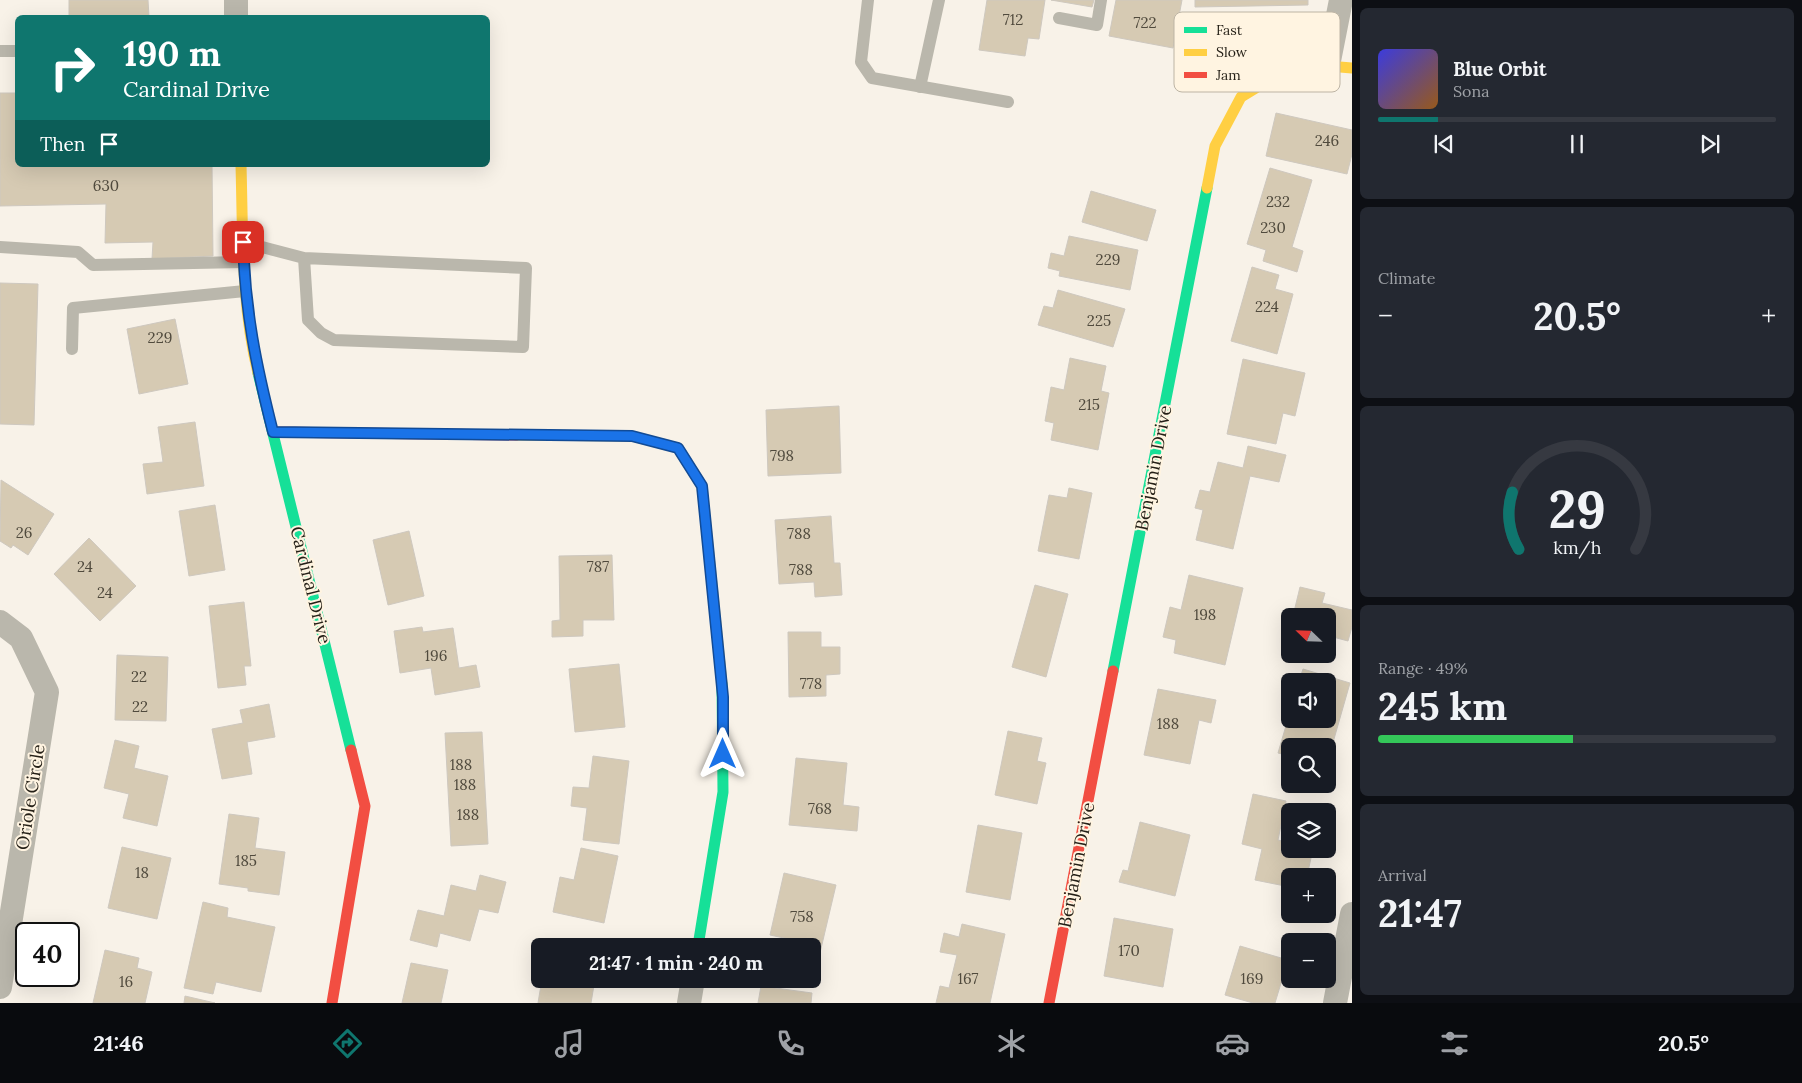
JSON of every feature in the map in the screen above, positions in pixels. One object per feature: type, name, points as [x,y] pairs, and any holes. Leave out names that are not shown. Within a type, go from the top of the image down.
[{"type":"street","points":[[236,0],[236,15]]},
{"type":"street","name":"Benjamin Drive","points":[[1049,1003],[1215,146],[1241,97],[1249,92]]},
{"type":"street","name":"Cardinal Drive","points":[[241,167],[245,290],[253,352],[365,806],[332,1003]]},
{"type":"street","points":[[273,432],[632,436],[678,448],[702,486],[723,697],[723,792],[699,938]]},
{"type":"street","name":"Oriole Circle","points":[[0,622],[22,638],[47,692],[0,987]]},
{"type":"street","points":[[1335,1003],[1352,914]]},
{"type":"street","points":[[689,1003],[692,988]]},
{"type":"lane","points":[[868,0],[861,62],[872,78],[1008,102]]},
{"type":"lane","points":[[920,87],[938,0]]},
{"type":"lane","points":[[1059,18],[1097,25],[1101,0]]},
{"type":"lane","points":[[0,51],[15,51]]},
{"type":"lane","points":[[243,242],[304,258],[526,268],[523,347],[334,340],[320,333],[308,320],[304,258]]},
{"type":"lane","points":[[0,248],[78,252],[93,265],[244,262]]},
{"type":"lane","points":[[72,349],[73,308],[245,290]]},
{"type":"building","points":[[69,0],[148,0],[149,15],[69,15]]},
{"type":"building","points":[[987,0],[1045,0],[1039,39],[1028,38],[1025,56],[979,50]]},
{"type":"building","points":[[1051,0],[1094,0],[1092,7]]},
{"type":"building","points":[[1116,0],[1182,0],[1180,12],[1174,12],[1173,48],[1109,36]]},
{"type":"building","points":[[1195,0],[1308,0],[1308,5],[1195,7]]},
{"type":"building","points":[[0,93],[15,93],[15,167],[212,167],[213,256],[152,259],[153,242],[105,243],[106,204],[0,206]]},
{"type":"building","points":[[1276,113],[1352,130],[1352,154],[1347,174],[1266,156]]},
{"type":"building","points":[[1270,168],[1312,180],[1292,247],[1303,251],[1297,272],[1263,261],[1266,250],[1247,244]]},
{"type":"building","points":[[1091,191],[1156,210],[1147,241],[1082,222]]},
{"type":"building","points":[[1069,236],[1138,250],[1130,290],[1059,276],[1060,271],[1048,268],[1051,253],[1064,256]]},
{"type":"building","points":[[1252,267],[1279,275],[1275,289],[1293,294],[1277,354],[1231,341]]},
{"type":"building","points":[[0,283],[38,284],[34,425],[0,424]]},
{"type":"building","points":[[1058,290],[1125,309],[1113,347],[1038,325],[1044,306],[1053,308]]},
{"type":"building","points":[[175,319],[188,384],[139,394],[127,329]]},
{"type":"building","points":[[1070,358],[1106,366],[1101,391],[1109,393],[1098,450],[1051,440],[1054,423],[1045,421],[1051,387],[1064,390]]},
{"type":"building","points":[[1243,359],[1305,373],[1295,416],[1283,413],[1276,444],[1227,434]]},
{"type":"building","points":[[839,406],[841,473],[768,476],[766,410]]},
{"type":"building","points":[[195,422],[204,486],[147,494],[143,464],[163,462],[158,427]]},
{"type":"building","points":[[1248,446],[1286,455],[1279,482],[1250,476],[1233,549],[1196,540],[1203,510],[1195,508],[1200,490],[1210,492],[1218,462],[1243,468]]},
{"type":"building","points":[[1,480],[54,514],[28,555],[13,545],[11,548],[0,541]]},
{"type":"building","points":[[1069,488],[1092,493],[1079,559],[1038,551],[1049,495],[1067,498]]},
{"type":"building","points":[[215,505],[225,570],[189,576],[179,511]]},
{"type":"building","points":[[831,516],[834,563],[840,563],[842,595],[815,597],[814,582],[779,584],[775,520]]},
{"type":"building","points":[[409,531],[424,596],[388,605],[373,540]]},
{"type":"building","points":[[89,538],[136,586],[100,621],[54,574]]},
{"type":"building","points":[[612,555],[614,620],[583,620],[583,636],[552,637],[552,621],[560,620],[559,556]]},
{"type":"building","points":[[1189,575],[1243,588],[1225,665],[1174,653],[1176,640],[1163,637],[1170,607],[1181,610]]},
{"type":"building","points":[[1035,585],[1068,594],[1046,677],[1012,667]]},
{"type":"building","points":[[1300,587],[1325,593],[1322,603],[1352,610],[1352,627],[1348,641],[1336,638],[1336,608],[1295,608]]},
{"type":"building","points":[[244,602],[251,666],[244,666],[246,685],[218,688],[209,606]]},
{"type":"building","points":[[422,627],[423,632],[453,628],[459,668],[476,665],[480,687],[435,695],[431,668],[400,673],[394,631]]},
{"type":"building","points":[[788,632],[821,632],[821,647],[840,647],[840,674],[826,675],[826,696],[789,697]]},
{"type":"building","points":[[117,655],[168,657],[166,721],[115,720]]},
{"type":"building","points":[[619,664],[625,727],[575,732],[569,669]]},
{"type":"building","points":[[1303,669],[1316,673],[1302,673]]},
{"type":"building","points":[[1336,679],[1350,683],[1334,738],[1282,738],[1285,728],[1336,728]]},
{"type":"building","points":[[1158,689],[1216,700],[1211,723],[1199,720],[1190,764],[1144,755]]},
{"type":"building","points":[[269,704],[275,737],[247,742],[252,774],[222,779],[212,729],[243,723],[240,710]]},
{"type":"building","points":[[1008,731],[1042,738],[1037,761],[1046,763],[1037,804],[995,795]]},
{"type":"building","points":[[482,732],[488,844],[451,846],[445,733]]},
{"type":"building","points":[[115,740],[139,746],[134,768],[168,776],[157,826],[123,818],[129,794],[104,788]]},
{"type":"building","points":[[1281,743],[1281,754],[1278,753]]},
{"type":"building","points":[[593,756],[629,761],[619,844],[583,840],[587,808],[571,806],[573,787],[589,788]]},
{"type":"building","points":[[796,758],[847,763],[843,805],[859,807],[857,831],[789,825]]},
{"type":"building","points":[[1253,794],[1286,801],[1286,803],[1281,803],[1281,825],[1278,840],[1281,841],[1281,858],[1311,858],[1309,868],[1281,868],[1281,885],[1255,880],[1262,849],[1242,844]]},
{"type":"building","points":[[229,814],[259,818],[255,848],[285,852],[279,895],[248,891],[248,888],[219,884]]},
{"type":"building","points":[[1140,822],[1190,835],[1175,896],[1119,882],[1123,870],[1128,871]]},
{"type":"building","points":[[978,825],[1022,833],[1010,900],[966,892]]},
{"type":"building","points":[[122,847],[171,858],[157,919],[108,908]]},
{"type":"building","points":[[581,848],[618,856],[604,923],[553,912],[560,877],[574,880]]},
{"type":"building","points":[[784,873],[836,885],[821,949],[821,938],[784,938],[770,935]]},
{"type":"building","points":[[480,875],[506,882],[498,913],[479,909],[470,941],[440,933],[437,947],[410,940],[418,910],[444,916],[451,885],[476,891]]},
{"type":"building","points":[[203,902],[228,908],[227,917],[275,927],[261,992],[216,982],[213,994],[184,988]]},
{"type":"building","points":[[1114,918],[1173,929],[1163,987],[1104,976]]},
{"type":"building","points":[[962,924],[1005,934],[990,1003],[936,1003],[940,986],[949,988],[957,955],[940,952],[944,933],[959,937]]},
{"type":"building","points":[[1240,946],[1281,958],[1281,983],[1275,1003],[1253,1003],[1225,995]]},
{"type":"building","points":[[105,950],[139,958],[137,968],[152,972],[145,1003],[93,1003]]},
{"type":"building","points":[[411,963],[448,970],[441,1003],[402,1003]]},
{"type":"building","points":[[540,988],[594,988],[591,1003],[538,1003]]},
{"type":"building","points":[[761,988],[812,993],[811,1003],[758,1003]]},
{"type":"building","points":[[185,996],[215,1003],[184,1003]]},
{"type":"traffic: fast","points":[[1113,671],[1207,188]]},
{"type":"traffic: fast","points":[[258,373],[351,750]]},
{"type":"traffic: fast","points":[[699,938],[723,792],[722,684]]},
{"type":"traffic: slow","points":[[1340,67],[1352,68]]},
{"type":"traffic: slow","points":[[1207,188],[1215,146],[1241,97],[1249,92]]},
{"type":"traffic: slow","points":[[241,167],[248,322],[258,373]]},
{"type":"traffic: slow","points":[[516,435],[632,436],[678,448],[702,486],[722,684]]},
{"type":"traffic: jam","points":[[273,432],[516,435]]},
{"type":"traffic: jam","points":[[1049,1003],[1113,671]]},
{"type":"traffic: jam","points":[[332,1003],[365,806],[351,750]]},
{"type":"route","points":[[243,242],[245,290],[253,352],[273,432],[632,436],[678,448],[702,486],[723,697],[723,754]]}]
